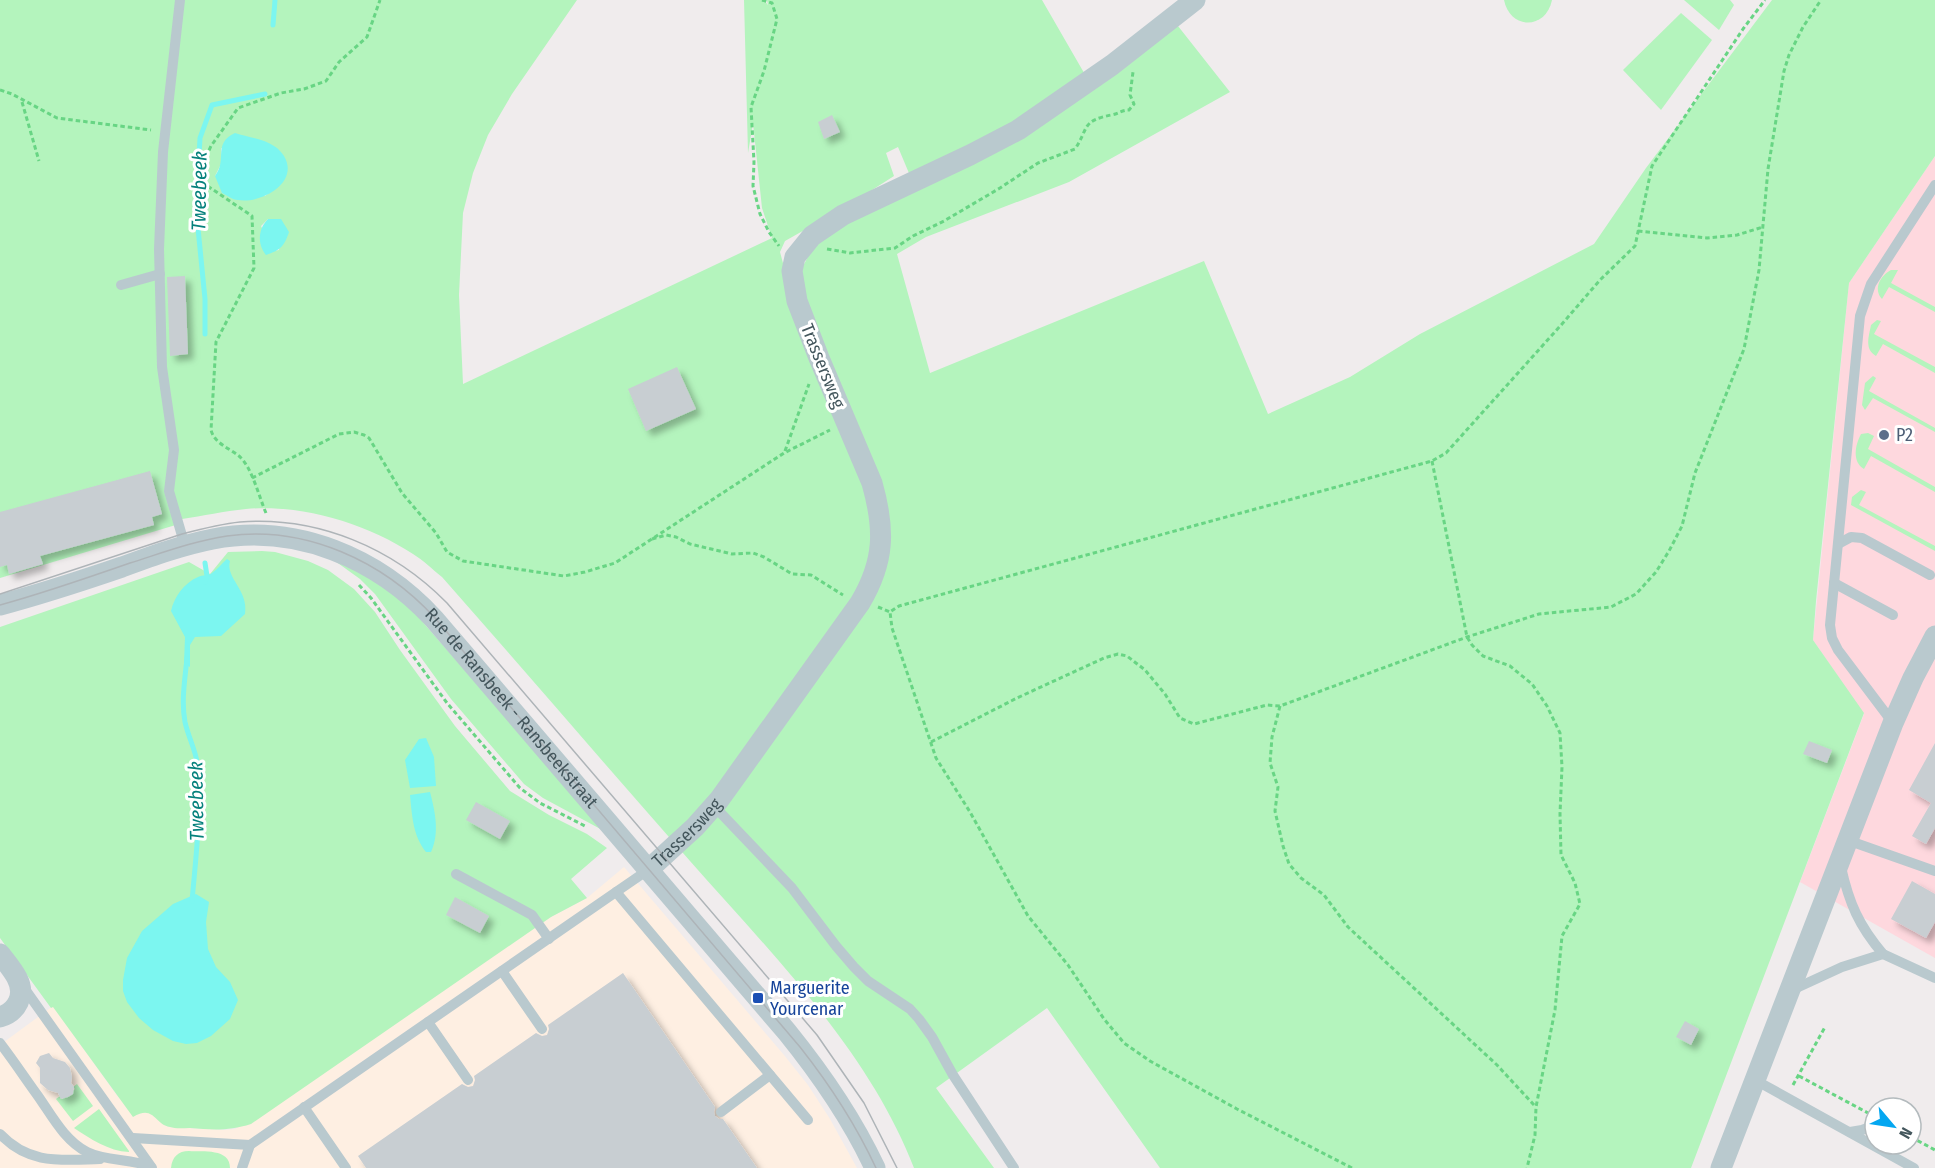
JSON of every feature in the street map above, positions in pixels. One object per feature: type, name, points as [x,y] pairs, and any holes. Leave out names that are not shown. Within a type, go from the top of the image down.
[{"type":"street","name":"Trassersweg","points":[[648,870],[695,828],[714,806],[860,603],[873,579],[878,563],[882,527],[872,483],[845,423],[797,301],[792,271],[795,257],[802,247],[824,227],[843,215],[1018,130],[1112,65],[1190,1]]},
{"type":"street","name":"Rue de Ransbeek - Ransbeekstraat","points":[[0,605],[185,546],[212,539],[242,536],[289,538],[310,542],[348,555],[396,584],[434,619],[810,1061],[852,1123],[875,1168]]},
{"type":"street","points":[[1721,1168],[1893,723],[1935,636]]},
{"type":"street","points":[[0,954],[17,978],[21,988],[20,999],[15,1009],[0,1017]]},
{"type":"lane","points":[[180,0],[165,132],[160,274],[162,367],[174,450],[169,491],[185,546]]},
{"type":"lane","points":[[1893,723],[1835,644],[1830,625],[1864,302],[1871,284],[1935,185]]},
{"type":"lane","points":[[121,285],[160,274]]},
{"type":"lane","points":[[1838,544],[1851,537],[1862,538],[1930,575]]},
{"type":"lane","points":[[1834,583],[1893,615]]},
{"type":"lane","points":[[714,806],[792,888],[854,967],[868,981],[909,1009],[919,1019],[1014,1168]]},
{"type":"lane","points":[[1847,840],[1935,871]]},
{"type":"lane","points":[[1839,861],[1849,899],[1868,937],[1883,954],[1935,978]]},
{"type":"lane","points":[[242,1168],[250,1144],[648,870]]},
{"type":"lane","points":[[456,874],[532,915],[549,939]]},
{"type":"lane","points":[[616,892],[808,1120]]},
{"type":"lane","points":[[1789,991],[1842,966],[1883,954]]},
{"type":"lane","points":[[502,971],[542,1029]]},
{"type":"lane","points":[[17,978],[133,1138],[152,1168]]},
{"type":"lane","points":[[428,1022],[468,1080]]},
{"type":"lane","points":[[0,1042],[66,1135],[86,1151],[139,1162],[152,1168]]},
{"type":"lane","points":[[722,1112],[770,1075]]},
{"type":"lane","points":[[1755,1080],[1914,1168]]},
{"type":"lane","points":[[304,1107],[346,1168]]},
{"type":"lane","points":[[1849,1132],[1863,1130]]},
{"type":"lane","points":[[0,1134],[15,1149],[39,1157],[112,1158]]},
{"type":"lane","points":[[133,1138],[250,1144]]},
{"type":"path","points":[[266,513],[242,459],[214,438],[211,430],[216,342],[254,268],[252,216],[202,181],[200,170],[211,146],[238,108],[326,81],[339,62],[367,37],[380,0]]},
{"type":"path","points":[[762,0],[772,3],[777,19],[764,71],[751,107],[753,186],[760,214],[781,249],[802,247],[850,253],[896,248],[913,236],[944,221],[1000,188],[1038,162],[1075,149],[1083,130],[1089,123],[1101,116],[1129,110],[1134,104],[1130,95],[1134,68]]},
{"type":"path","points":[[1352,1168],[1150,1061],[1124,1043],[1104,1019],[1068,965],[1028,916],[970,812],[936,758],[892,628],[890,612],[899,606],[1432,461],[1446,453],[1600,280],[1635,246],[1652,166],[1743,29],[1765,0]]},
{"type":"path","points":[[931,742],[1017,698],[1104,658],[1118,654],[1127,656],[1145,670],[1165,694],[1180,718],[1194,724],[1267,705],[1280,706],[1467,637],[1539,614],[1611,607],[1636,594],[1656,572],[1682,526],[1695,473],[1744,349],[1759,270],[1768,169],[1784,71],[1803,27],[1821,0]]},
{"type":"path","points":[[0,90],[57,118],[165,132]]},
{"type":"path","points":[[22,101],[39,161]]},
{"type":"path","points":[[1638,231],[1707,238],[1737,235],[1763,226]]},
{"type":"path","points":[[784,453],[819,358]]},
{"type":"path","points":[[252,478],[339,434],[354,432],[364,435],[369,438],[402,493],[436,533],[447,552],[463,561],[564,576],[615,563],[784,453],[845,423]]},
{"type":"path","points":[[1432,461],[1467,637],[1483,656],[1510,666],[1532,684],[1547,706],[1560,733],[1561,855],[1575,883],[1580,904],[1562,936],[1555,1010],[1536,1107],[1535,1135],[1527,1168]]},
{"type":"path","points":[[648,540],[666,535],[690,544],[732,554],[753,553],[792,574],[811,575],[860,603]]},
{"type":"path","points":[[358,584],[371,598],[447,703],[520,788],[540,803],[591,829]]},
{"type":"path","points":[[1280,706],[1272,737],[1270,763],[1278,787],[1275,811],[1289,864],[1301,878],[1324,895],[1348,927],[1497,1065],[1536,1107]]},
{"type":"path","points":[[1787,1097],[1825,1027]]},
{"type":"path","points":[[1799,1076],[1863,1111]]},
{"type":"shaded area","points":[[1935,156],[1935,958],[1800,882],[1864,714],[1813,640],[1849,283]]},
{"type":"shaded area","points":[[624,867],[808,1085],[857,1168],[0,1168],[0,1045],[53,1006],[118,1097],[141,1112],[152,1113],[168,1127],[235,1129],[551,917],[587,898]]},
{"type":"green space","points":[[0,0],[577,0],[512,94],[488,135],[473,173],[463,213],[459,295],[463,384],[772,238],[762,208],[753,123],[748,153],[744,0],[764,0],[768,5],[767,0],[1042,0],[1087,78],[1178,26],[1230,92],[1069,182],[926,237],[897,254],[930,373],[1204,261],[1268,414],[1350,377],[1420,334],[1594,244],[1646,168],[1772,0],[1935,0],[1935,156],[1849,283],[1816,601],[1813,640],[1864,713],[1691,1168],[1160,1168],[1047,1008],[936,1088],[994,1168],[914,1168],[895,1125],[872,1084],[816,1005],[442,577],[417,556],[375,533],[333,518],[289,510],[246,509],[182,519],[179,524],[0,578]],"holes":[[[898,147],[911,178],[823,236],[803,266],[800,283],[787,278],[780,252],[785,241],[894,176],[886,153]],[[221,148],[281,184],[265,196],[215,176],[222,162]],[[268,219],[281,219],[279,250],[273,251],[261,226]]]},
{"type":"green space","points":[[1504,0],[1552,0],[1543,17],[1528,22],[1513,17]]},
{"type":"green space","points":[[1684,0],[1730,0],[1734,5],[1719,30]]},
{"type":"green space","points":[[1681,13],[1712,40],[1661,110],[1623,70]]},
{"type":"green space","points":[[1891,270],[1898,270],[1891,283],[1935,307],[1935,312],[1889,287],[1882,299],[1878,291],[1879,283]]},
{"type":"green space","points":[[1877,320],[1881,321],[1874,334],[1935,367],[1935,373],[1883,344],[1876,356],[1872,353],[1869,338],[1871,325]]},
{"type":"green space","points":[[1873,376],[1876,378],[1869,391],[1935,428],[1935,432],[1873,398],[1865,410],[1862,405],[1865,383]]},
{"type":"green space","points":[[1868,433],[1874,436],[1868,449],[1935,487],[1935,492],[1871,456],[1864,469],[1860,466],[1856,458],[1857,443],[1861,434]]},
{"type":"green space","points":[[1861,490],[1866,492],[1859,505],[1935,546],[1935,551],[1851,505],[1852,497]]},
{"type":"green space","points":[[262,551],[308,561],[328,570],[354,589],[375,612],[455,726],[510,791],[549,815],[587,834],[607,848],[571,879],[587,898],[551,917],[251,1124],[221,1129],[175,1128],[165,1125],[150,1114],[145,1113],[133,1117],[0,938],[0,627],[189,562],[210,574],[228,552]]},
{"type":"green space","points":[[335,561],[393,588],[606,832],[543,798],[524,784],[451,699],[375,594],[360,579]]},
{"type":"green space","points":[[77,1084],[93,1106],[73,1121],[56,1099],[60,1096],[62,1099],[75,1089],[73,1087]]},
{"type":"green space","points":[[99,1109],[129,1152],[107,1147],[74,1128]]},
{"type":"green space","points":[[189,1151],[221,1154],[226,1157],[230,1168],[171,1168],[176,1155]]},
{"type":"water","points":[[235,133],[270,144],[283,155],[288,166],[287,175],[276,190],[257,199],[247,200],[234,199],[222,193],[215,176],[219,170],[224,142]]},
{"type":"water","points":[[268,219],[281,219],[289,232],[281,247],[266,255],[261,246],[260,237],[262,227]]},
{"type":"water","points":[[227,559],[230,561],[231,573],[244,598],[245,614],[221,636],[195,637],[190,645],[190,667],[184,663],[185,637],[171,611],[172,606],[180,591],[188,583],[200,576],[210,574]]},
{"type":"water","points":[[426,738],[434,757],[436,786],[410,788],[405,760],[419,739]]},
{"type":"water","points":[[430,792],[436,830],[431,852],[426,852],[416,832],[410,795]]},
{"type":"water","points":[[196,894],[209,902],[206,922],[208,949],[216,967],[230,982],[238,1000],[230,1019],[211,1036],[197,1043],[186,1044],[173,1041],[153,1030],[139,1018],[127,1002],[123,991],[123,980],[127,958],[142,931],[173,904]]},
{"type":"building","points":[[832,115],[840,132],[824,139],[818,122]]},
{"type":"building","points":[[185,276],[188,354],[170,356],[167,277]]},
{"type":"building","points":[[677,367],[696,409],[646,431],[628,389]]},
{"type":"building","points":[[150,471],[162,514],[152,517],[154,525],[40,556],[43,564],[9,574],[7,565],[0,567],[0,512]]},
{"type":"building","points":[[1809,741],[1832,750],[1827,763],[1803,754]]},
{"type":"building","points":[[1935,743],[1935,828],[1926,844],[1912,836],[1931,803],[1909,790]]},
{"type":"building","points":[[476,802],[510,821],[500,839],[466,820]]},
{"type":"building","points":[[1912,881],[1935,894],[1935,922],[1926,938],[1891,919]]},
{"type":"building","points":[[455,897],[489,916],[480,933],[446,915]]},
{"type":"building","points":[[623,973],[715,1107],[715,1116],[723,1119],[757,1168],[366,1168],[358,1156],[462,1084],[468,1087],[473,1086],[474,1076],[536,1033],[542,1036],[547,1035],[548,1025]]},
{"type":"building","points":[[1685,1021],[1699,1029],[1691,1045],[1676,1037]]},
{"type":"building","points":[[49,1053],[53,1058],[65,1062],[70,1068],[71,1083],[74,1087],[73,1094],[68,1097],[61,1099],[58,1093],[48,1090],[40,1083],[40,1068],[36,1063],[40,1056]]},
{"type":"waterway","name":"Tweebeek","points":[[273,25],[275,0]]},
{"type":"waterway","name":"Tweebeek","points":[[205,334],[205,299],[196,208],[200,138],[212,105],[265,94]]},
{"type":"waterway","name":"Tweebeek","points":[[205,563],[207,576],[205,582]]},
{"type":"waterway","name":"Tweebeek","points":[[187,658],[183,706],[186,727],[197,762],[199,797],[192,901]]},
{"type":"tram line","points":[[0,594],[182,534],[240,522],[298,524],[326,530],[378,552],[403,566],[447,603],[817,1035],[864,1103],[897,1168]]},
{"type":"tram line","points":[[0,605],[190,544],[227,536],[256,534],[285,536],[313,542],[367,564],[392,580],[435,618],[800,1047],[842,1106],[876,1168]]},
{"type":"place","name":"P2","points":[[1884,435]]},
{"type":"place","name":"Marguerite Yourcenar","points":[[758,998]]}]
